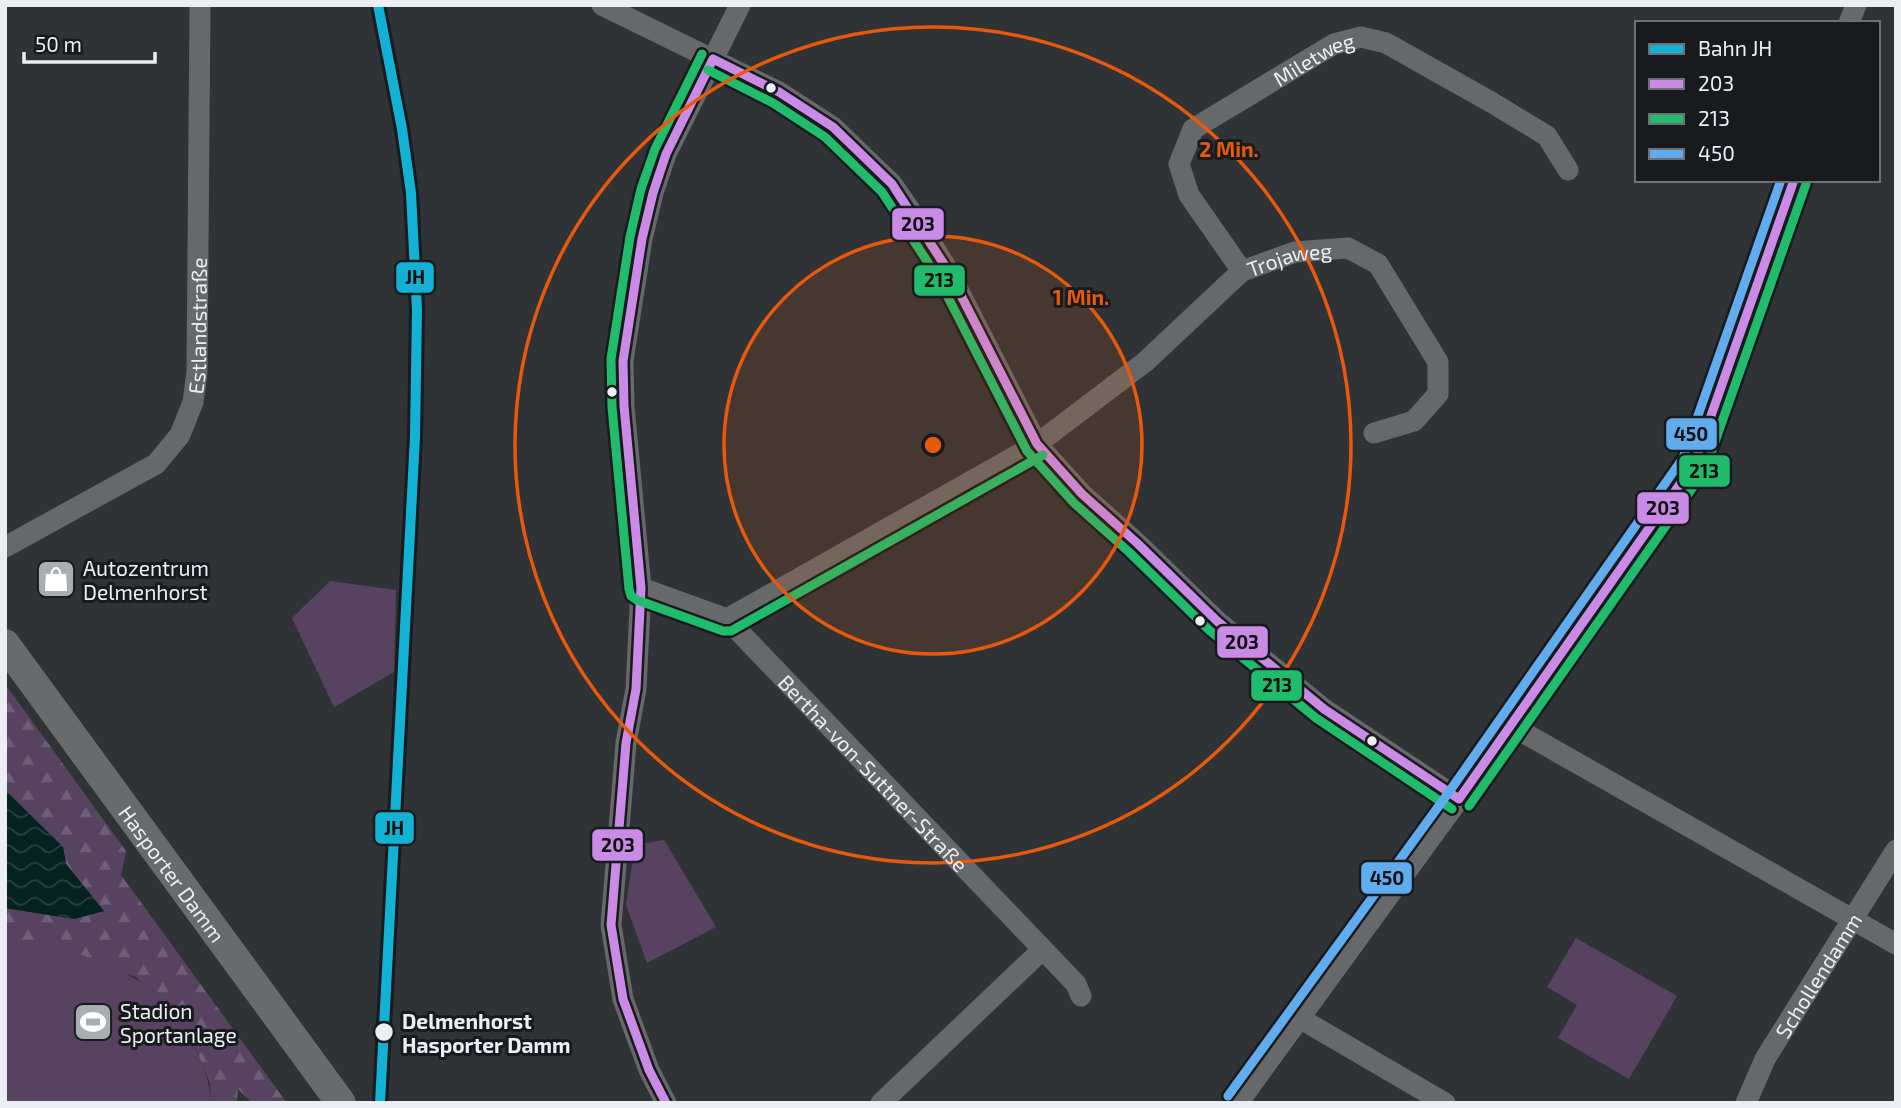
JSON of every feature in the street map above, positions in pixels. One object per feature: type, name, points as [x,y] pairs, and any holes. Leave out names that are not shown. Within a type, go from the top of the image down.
[{"type":"main road","name":"Hasporter Damm","points":[[5,644],[341,1103]]},
{"type":"street","name":"Estlandstraße","points":[[5,547],[156,464],[180,435],[193,402],[197,372],[201,5]]},
{"type":"street","points":[[602,5],[779,92],[833,127],[892,184],[949,272],[1037,444],[1082,494],[1138,542],[1217,621],[1324,709],[1459,799]]},
{"type":"street","points":[[666,1103],[649,1070],[623,999],[611,926],[622,783],[636,689],[641,588],[624,406],[623,361],[642,239],[653,193],[666,154],[740,5]]},
{"type":"street","name":"Miletweg","points":[[1242,271],[1189,194],[1179,164],[1193,129],[1334,44],[1361,37],[1386,43],[1547,136],[1568,170]]},
{"type":"street","points":[[1238,1103],[1459,799],[1694,464],[1793,182]]},
{"type":"street","name":"Trojaweg","points":[[727,619],[1037,444],[1145,362],[1242,271],[1295,252],[1348,248],[1378,264],[1438,362],[1438,394],[1414,421],[1374,433]]},
{"type":"street","name":"Bertha-von-Suttner-Straße","points":[[641,588],[727,619],[1076,985],[1081,996]]},
{"type":"street","points":[[1510,725],[1896,944]]},
{"type":"street","name":"Schollendamm","points":[[1746,1103],[1765,1059],[1896,850]]},
{"type":"street","points":[[881,1103],[1042,950]]},
{"type":"street","points":[[1301,1019],[1445,1103]]},
{"type":"green space","points":[[330,581],[396,590],[394,672],[334,707],[292,618]]},
{"type":"green space","points":[[8,688],[126,851],[121,875],[287,1103],[252,1103],[238,1089],[237,1103],[211,1103],[210,1083],[191,1038],[136,977],[74,953],[5,944],[5,908],[74,919],[104,911],[66,864],[63,847],[5,790],[5,690]]},
{"type":"green space","points":[[664,840],[716,927],[647,963],[626,905],[635,845]]},
{"type":"green space","points":[[1576,938],[1677,996],[1629,1079],[1558,1038],[1577,1005],[1547,987]]},
{"type":"green space","name":"Stadion Sportanlage","points":[[5,944],[75,953],[112,967],[146,986],[185,1028],[206,1074],[211,1103],[5,1103]]},
{"type":"water","points":[[5,790],[63,847],[66,864],[104,911],[74,919],[5,908]]},
{"type":"rail line","name":"JH","points":[[378,5],[402,129],[411,193],[417,310],[415,437],[380,1103]]},
{"type":"transit line","name":"213","points":[[702,54],[655,149],[641,189],[630,237],[611,359],[612,407],[631,596],[723,631],[731,631],[1043,455]]},
{"type":"transit line","name":"203","points":[[713,59],[779,92],[833,127],[892,184],[949,272],[1037,444],[1082,494],[1217,621],[1324,709],[1459,799]]},
{"type":"transit line","name":"203","points":[[666,1103],[649,1070],[623,999],[611,925],[626,743],[636,689],[641,588],[624,406],[623,361],[642,239],[653,193],[666,154],[713,59]]},
{"type":"transit line","name":"213","points":[[708,70],[773,103],[825,137],[882,192],[938,278],[1027,451],[1074,503],[1209,630],[1316,718],[1452,809]]},
{"type":"transit line","name":"450","points":[[1228,1096],[1449,792],[1683,458],[1780,182]]},
{"type":"transit line","name":"203","points":[[1459,799],[1694,464],[1793,182]]},
{"type":"transit line","name":"213","points":[[1469,806],[1705,470],[1806,184]]},
{"type":"place","name":"Autozentrum Delmenhorst","points":[[56,579]]},
{"type":"place","name":"Stadion Sportanlage","points":[[93,1022]]},
{"type":"place","name":"Delmenhorst Hasporter Damm","points":[[384,1032]]}]
